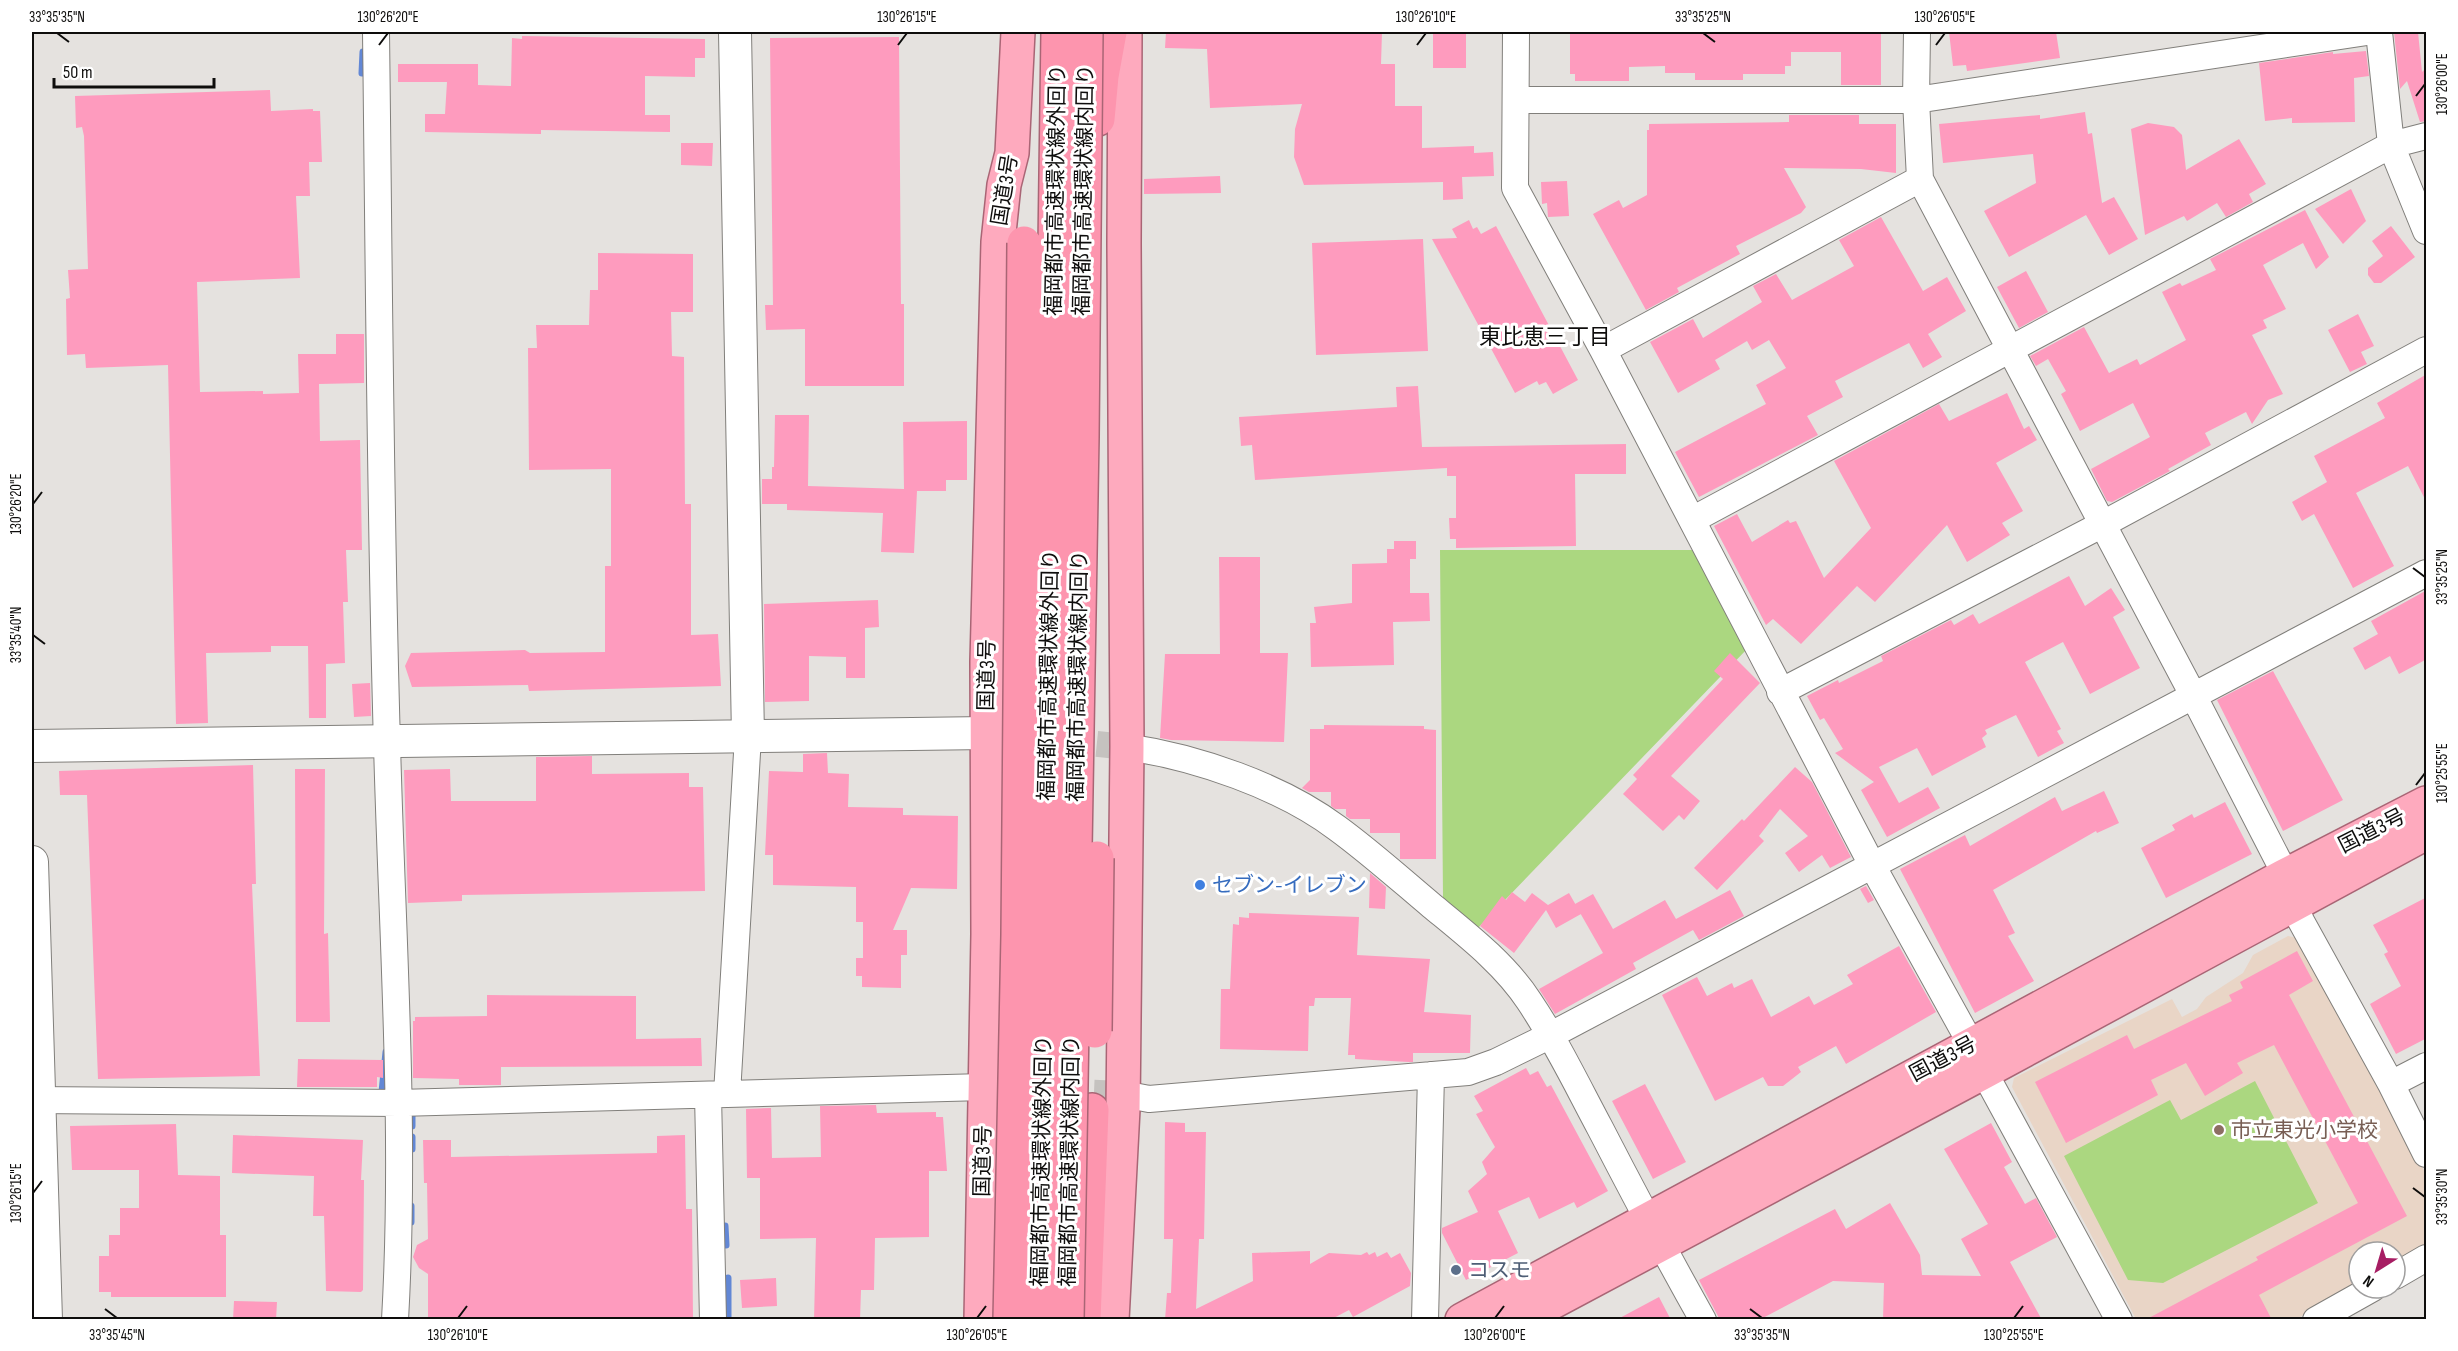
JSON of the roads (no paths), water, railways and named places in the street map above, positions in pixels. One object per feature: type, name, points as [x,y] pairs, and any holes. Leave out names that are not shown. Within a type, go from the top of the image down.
[{"type":"highway","name":"国道3号","points":[[981,1320],[988,934],[987,733],[998,242],[1004,184],[1012,153],[1018,32]]},
{"type":"highway","name":"福岡都市高速環状線外回り","points":[[1040,1320],[1058,32]]},
{"type":"highway","name":"福岡都市高速環状線内回り","points":[[1067,1320],[1082,459],[1086,32]]},
{"type":"highway","points":[[1084,1320],[1098,937],[1097,133],[1102,76],[1110,32]]},
{"type":"highway","points":[[1112,1320],[1123,1101],[1127,747],[1125,32]]},
{"type":"highway","points":[[1010,1320],[1018,935],[1024,243],[1020,191],[1012,153]]},
{"type":"highway","name":"国道3号","points":[[1462,1320],[1653,1230],[1977,1058],[2286,880],[2427,803]]},
{"type":"highway","name":"国道3号","points":[[2286,880],[2427,833]]},
{"type":"highway","points":[[1123,1101],[1128,1169],[1127,1320]]},
{"type":"highway","name":"国道3号","points":[[1519,1320],[1653,1230]]},
{"type":"street","points":[[376,32],[386,741],[398,1103],[399,1242],[395,1320]]},
{"type":"street","points":[[713,1320],[718,1094],[748,736],[735,32]]},
{"type":"street","points":[[1516,32],[1515,188],[1872,865],[2119,1320]]},
{"type":"street","points":[[1917,32],[1916,100],[1920,179],[2193,695],[2286,880],[2301,921],[2427,1154]]},
{"type":"street","points":[[1517,100],[1916,100],[2367,32]]},
{"type":"street","points":[[2379,32],[2391,145],[2427,231]]},
{"type":"street","points":[[1692,520],[2391,145],[2427,136]]},
{"type":"street","points":[[1602,350],[1920,179]]},
{"type":"street","points":[[1780,692],[2103,524],[2427,350]]},
{"type":"street","points":[[1123,1101],[1468,1072],[1496,1062],[2427,573]]},
{"type":"street","points":[[32,746],[987,733]]},
{"type":"street","points":[[1127,747],[1176,757],[1222,770],[1276,794],[1336,827],[1449,920],[1499,966],[1528,999],[1551,1035],[1703,1320]]},
{"type":"street","points":[[32,862],[36,1101],[46,1320]]},
{"type":"street","points":[[2391,1084],[2427,1066]]},
{"type":"street","points":[[1425,1320],[1431,1075]]},
{"type":"street","points":[[36,1101],[398,1103],[984,1087]]},
{"type":"street","points":[[2407,1269],[2427,1258]]},
{"type":"street","points":[[2316,1320],[2352,1300]]},
{"type":"waterway","points":[[362,73],[363,52]]},
{"type":"waterway","points":[[382,1092],[386,1052]]},
{"type":"waterway","points":[[412,1115],[412,1126]]},
{"type":"waterway","points":[[412,1137],[412,1149]]},
{"type":"waterway","points":[[411,1206],[411,1222]]},
{"type":"waterway","points":[[725,1226],[726,1245]]},
{"type":"waterway","points":[[728,1278],[728,1320]]},
{"type":"tunnel","points":[[1058,740],[1127,747]]},
{"type":"tunnel","points":[[1055,1091],[1123,1094]]},
{"type":"place","name":"セブン-イレブン","points":[[1200,885]]},
{"type":"place","name":"市立東光小学校","points":[[2219,1130]]},
{"type":"place","name":"コスモ","points":[[1456,1270]]},
{"type":"district","name":"東比恵三丁目","points":[[1545,337]]}]
